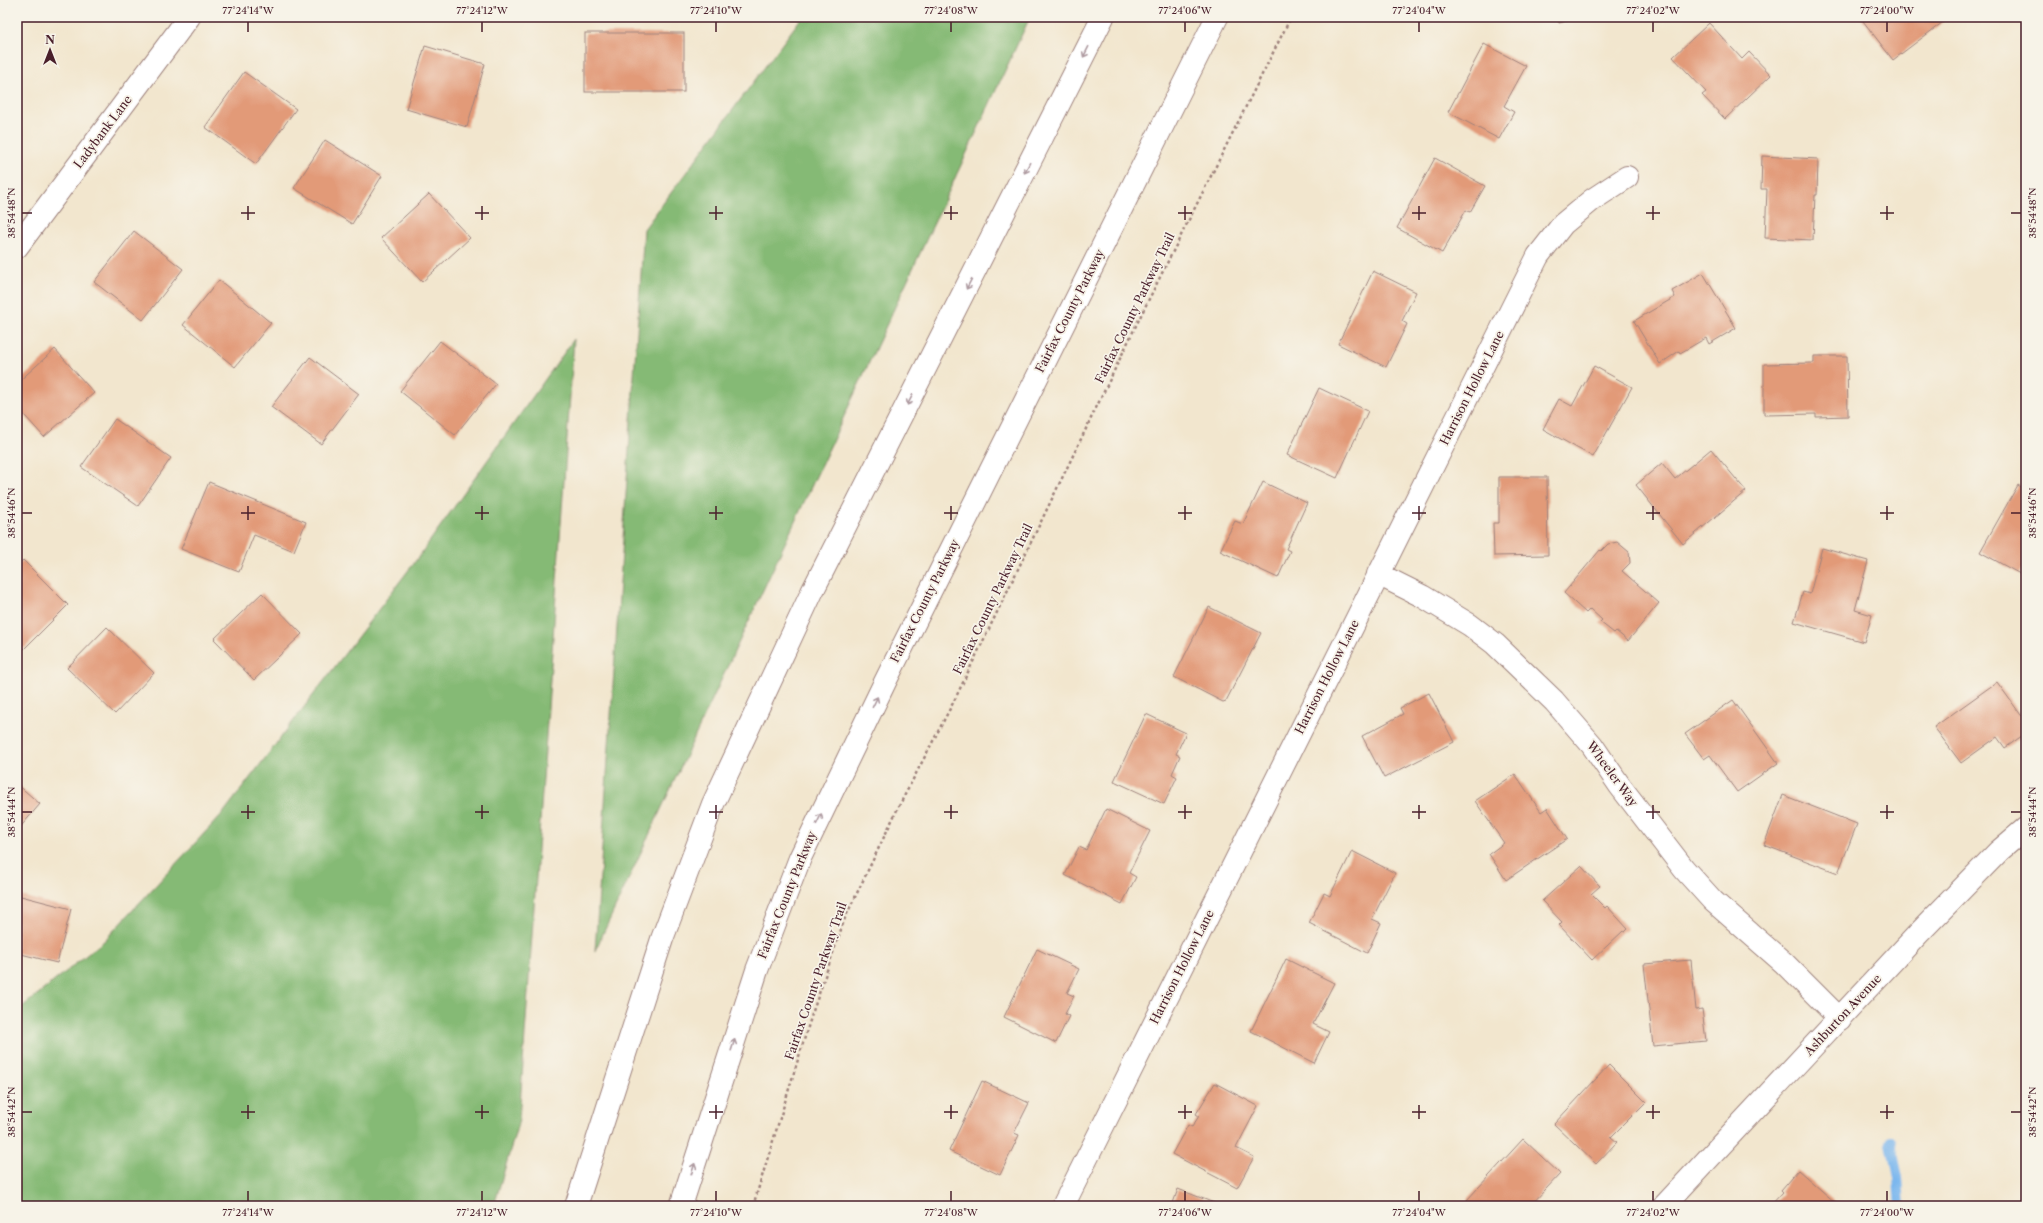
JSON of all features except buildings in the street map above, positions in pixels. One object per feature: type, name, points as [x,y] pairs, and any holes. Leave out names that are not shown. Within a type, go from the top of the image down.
[{"type":"main road","name":"Ladybank Lane","points":[[17,248],[189,17]]},
{"type":"main road","points":[[576,1206],[662,939],[713,804],[812,592],[1104,17]]},
{"type":"main road","name":"Fairfax County Parkway","points":[[681,1206],[757,970],[800,858],[884,682],[1217,17]]},
{"type":"main road","name":"Harrison Hollow Lane","points":[[1063,1206],[1538,256],[1563,224],[1592,200],[1627,177]]},
{"type":"main road","name":"Wheeler Way","points":[[1378,574],[1422,596],[1470,625],[1495,644],[1554,701],[1592,746],[1620,786],[1684,869],[1713,901],[1784,963],[1840,1019]]},
{"type":"main road","name":"Ashburton Avenue","points":[[1664,1206],[1950,901],[1999,851],[2026,828]]},
{"type":"path","name":"Fairfax County Parkway Trail","points":[[753,1206],[812,1014],[845,918],[898,808],[954,701],[1145,307],[1291,17]]},
{"type":"green space","points":[[802,17],[1030,17],[595,951],[644,229]]},
{"type":"green space","points":[[574,339],[519,1120],[494,1206],[17,1206],[17,1011],[104,941],[224,812],[417,559]]},
{"type":"waterway","points":[[1891,1142],[1898,1178],[1900,1206]]}]
